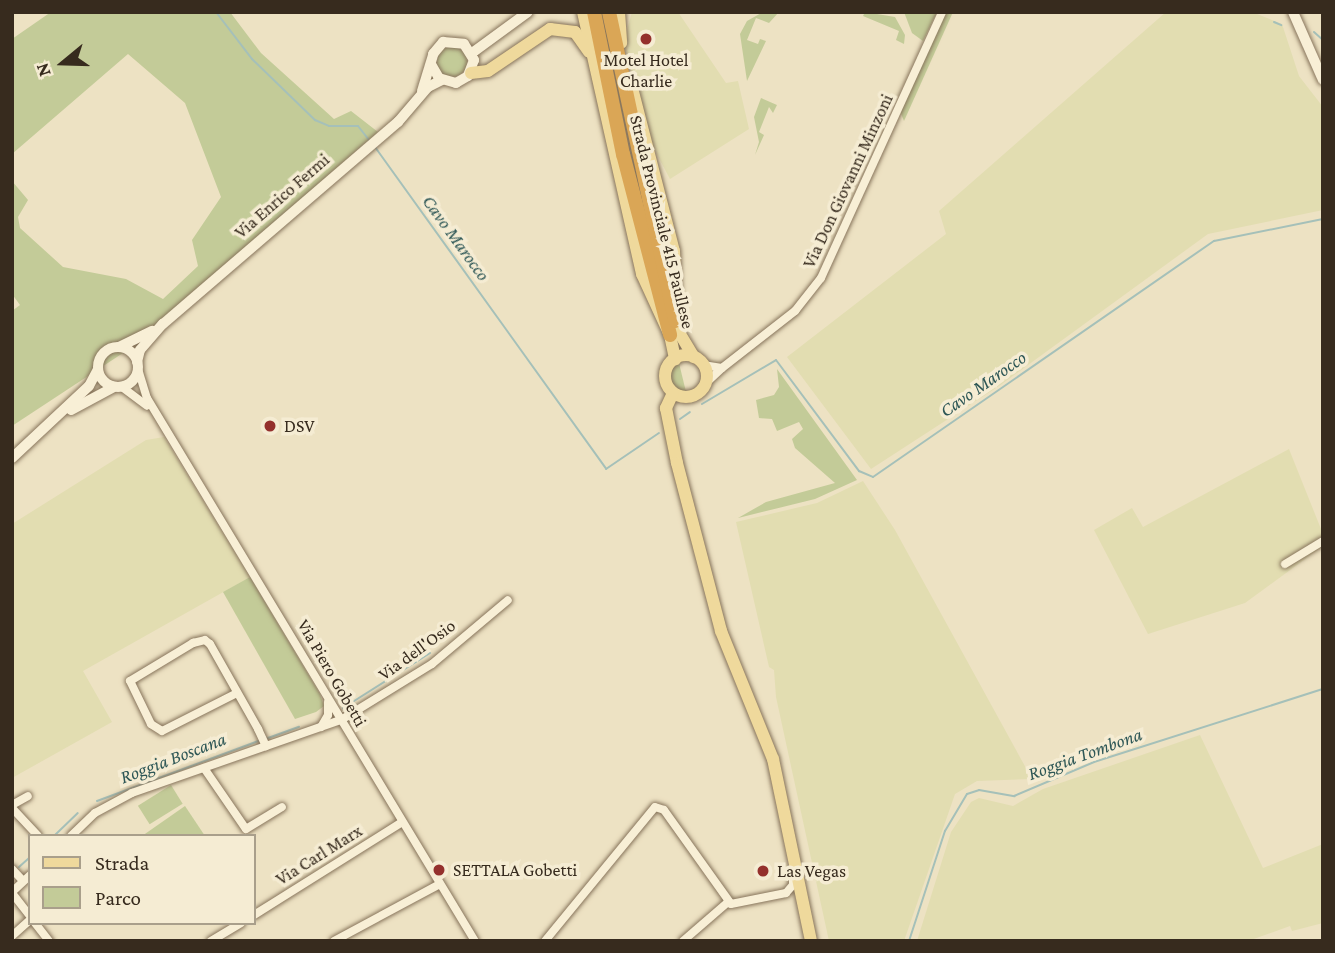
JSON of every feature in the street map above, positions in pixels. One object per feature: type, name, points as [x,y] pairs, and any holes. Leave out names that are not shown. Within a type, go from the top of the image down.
[{"type":"highway","name":"Strada Provinciale 415 Paullese","points":[[595,13],[623,154],[673,332]]},
{"type":"main road","points":[[472,53],[528,12]]},
{"type":"main road","points":[[619,12],[622,50],[674,251],[673,332]]},
{"type":"main road","points":[[595,13],[594,60],[642,274],[673,332]]},
{"type":"main road","points":[[1294,16],[1323,80]]},
{"type":"main road","points":[[471,73],[472,53],[461,42],[447,41],[435,49],[431,64],[442,80],[456,83],[471,73],[488,71],[540,34],[559,27],[580,38],[594,60]]},
{"type":"main road","name":"Via Enrico Fermi","points":[[421,94],[431,64]]},
{"type":"main road","name":"Via Enrico Fermi","points":[[163,324],[378,138],[421,94],[442,80]]},
{"type":"main road","points":[[12,458],[89,386],[101,356],[163,324]]},
{"type":"main road","points":[[49,426],[133,380],[143,346],[163,324]]},
{"type":"main road","name":"Strada Provinciale 415 Paullese","points":[[673,332],[675,359]]},
{"type":"main road","name":"Strada Provinciale 415 Paullese","points":[[673,332],[698,361]]},
{"type":"main road","points":[[119,347],[131,352],[138,366]]},
{"type":"main road","points":[[673,393],[690,397],[706,383],[698,361],[675,359],[666,374],[673,393],[666,408],[677,463],[721,631],[772,759],[811,941]]},
{"type":"main road","points":[[98,369],[104,382],[118,387]]},
{"type":"street","name":"Via Don Giovanni Minzoni","points":[[706,383],[782,322],[821,278],[942,12]]},
{"type":"street","points":[[698,361],[722,368]]},
{"type":"street","points":[[138,366],[141,387],[161,421]]},
{"type":"street","points":[[118,387],[133,391],[161,421]]},
{"type":"street","name":"Via Piero Gobetti","points":[[161,421],[475,941]]},
{"type":"street","points":[[1285,564],[1323,541]]},
{"type":"street","name":"Via dell'Osio","points":[[74,834],[114,802],[341,720],[432,664],[508,600]]},
{"type":"street","points":[[237,693],[162,731],[151,724],[130,681],[192,643],[205,640],[237,693],[266,746]]},
{"type":"street","points":[[321,727],[329,712],[325,693]]},
{"type":"street","points":[[204,768],[246,830],[282,807]]},
{"type":"street","points":[[28,796],[12,807],[35,834]]},
{"type":"street","points":[[545,941],[654,807],[664,810],[728,902]]},
{"type":"street","name":"Via Carl Marx","points":[[256,914],[402,822]]},
{"type":"street","points":[[683,941],[728,902],[786,893],[793,885],[792,848]]},
{"type":"street","points":[[12,869],[27,878],[12,893],[28,915]]},
{"type":"street","points":[[334,941],[440,884]]},
{"type":"street","points":[[786,893],[798,901],[811,941]]},
{"type":"street","points":[[12,936],[28,920]]},
{"type":"street","points":[[37,925],[49,941]]},
{"type":"street","points":[[211,941],[238,925]]},
{"type":"shaded area","points":[[632,12],[678,12],[726,83],[738,81],[749,129],[670,179],[644,130],[624,41]]},
{"type":"shaded area","points":[[1166,12],[1252,12],[1282,24],[1299,76],[1323,107],[1323,210],[1208,234],[999,386],[871,469],[787,357],[946,234],[939,211]]},
{"type":"shaded area","points":[[164,437],[250,577],[83,671],[112,722],[12,778],[12,524],[146,440]]},
{"type":"shaded area","points":[[1289,449],[1323,534],[1323,546],[1245,603],[1148,634],[1094,530],[1132,508],[1143,527]]},
{"type":"shaded area","points":[[863,481],[895,530],[1032,779],[977,781],[955,794],[904,941],[829,941],[776,697],[774,670],[769,667],[736,522],[817,503]]},
{"type":"shaded area","points":[[1200,735],[1263,868],[1323,844],[1323,923],[1292,931],[1290,926],[1248,941],[917,941],[951,832],[971,802],[979,798],[1013,806],[1043,789]]},
{"type":"green space","points":[[51,12],[230,12],[261,53],[334,119],[351,111],[378,132],[123,353],[12,426],[12,311],[20,305],[12,294],[12,181],[28,200],[18,217],[20,228],[63,267],[126,279],[163,299],[198,266],[192,240],[221,197],[185,103],[128,54],[12,154],[12,39]]},
{"type":"green space","points":[[763,12],[779,12],[769,23],[756,18],[747,40],[758,44],[760,39],[766,41],[747,81],[740,34],[747,21]]},
{"type":"green space","points":[[865,12],[895,17],[905,35],[904,44],[896,40],[899,31],[863,16]]},
{"type":"green space","points":[[904,12],[937,12],[923,41],[912,33]]},
{"type":"green space","points":[[944,12],[953,12],[904,121],[900,111]]},
{"type":"green space","points":[[452,47],[463,51],[467,62],[463,73],[452,77],[441,73],[437,62],[441,51]]},
{"type":"green space","points":[[761,98],[777,105],[773,113],[769,107],[759,132],[764,135],[755,155],[759,142],[754,117]]},
{"type":"green space","points":[[679,363],[686,392],[676,391],[669,383],[669,371]]},
{"type":"green space","points":[[777,369],[857,480],[815,499],[738,518],[766,502],[835,483],[795,448],[792,439],[803,429],[799,422],[777,431],[772,419],[759,418],[756,400],[774,395],[779,387]]},
{"type":"green space","points":[[250,577],[320,694],[324,706],[316,712],[295,719],[223,592]]},
{"type":"green space","points":[[171,785],[183,804],[150,824],[138,806]]},
{"type":"green space","points":[[185,806],[204,834],[145,834]]},
{"type":"waterway","name":"Cavo Marocco","points":[[216,12],[252,59],[315,120],[329,126],[358,126],[369,140]]},
{"type":"waterway","points":[[1274,22],[1281,25]]},
{"type":"waterway","points":[[1314,32],[1323,40]]},
{"type":"waterway","name":"Cavo Marocco","points":[[375,147],[606,469],[659,433]]},
{"type":"waterway","name":"Cavo Marocco","points":[[702,404],[776,360],[859,471],[873,477],[1214,241],[1323,219]]},
{"type":"waterway","name":"Cavo Marocco","points":[[680,419],[690,412]]},
{"type":"waterway","name":"Roggia Boscana","points":[[343,708],[430,653]]},
{"type":"waterway","name":"Roggia Tombona","points":[[909,941],[945,831],[967,794],[979,790],[1014,796],[1094,762],[1323,689]]},
{"type":"waterway","name":"Roggia Boscana","points":[[268,738],[299,727]]},
{"type":"waterway","name":"Roggia Boscana","points":[[97,801],[258,741]]},
{"type":"waterway","name":"Roggia Boscana","points":[[56,834],[78,813]]},
{"type":"waterway","name":"Roggia Boscana","points":[[19,867],[28,859]]},
{"type":"place","name":"Motel Hotel Charlie","points":[[646,39]]},
{"type":"place","name":"DSV","points":[[270,426]]},
{"type":"place","name":"SETTALA Gobetti","points":[[439,870]]},
{"type":"place","name":"Las Vegas","points":[[763,871]]}]
